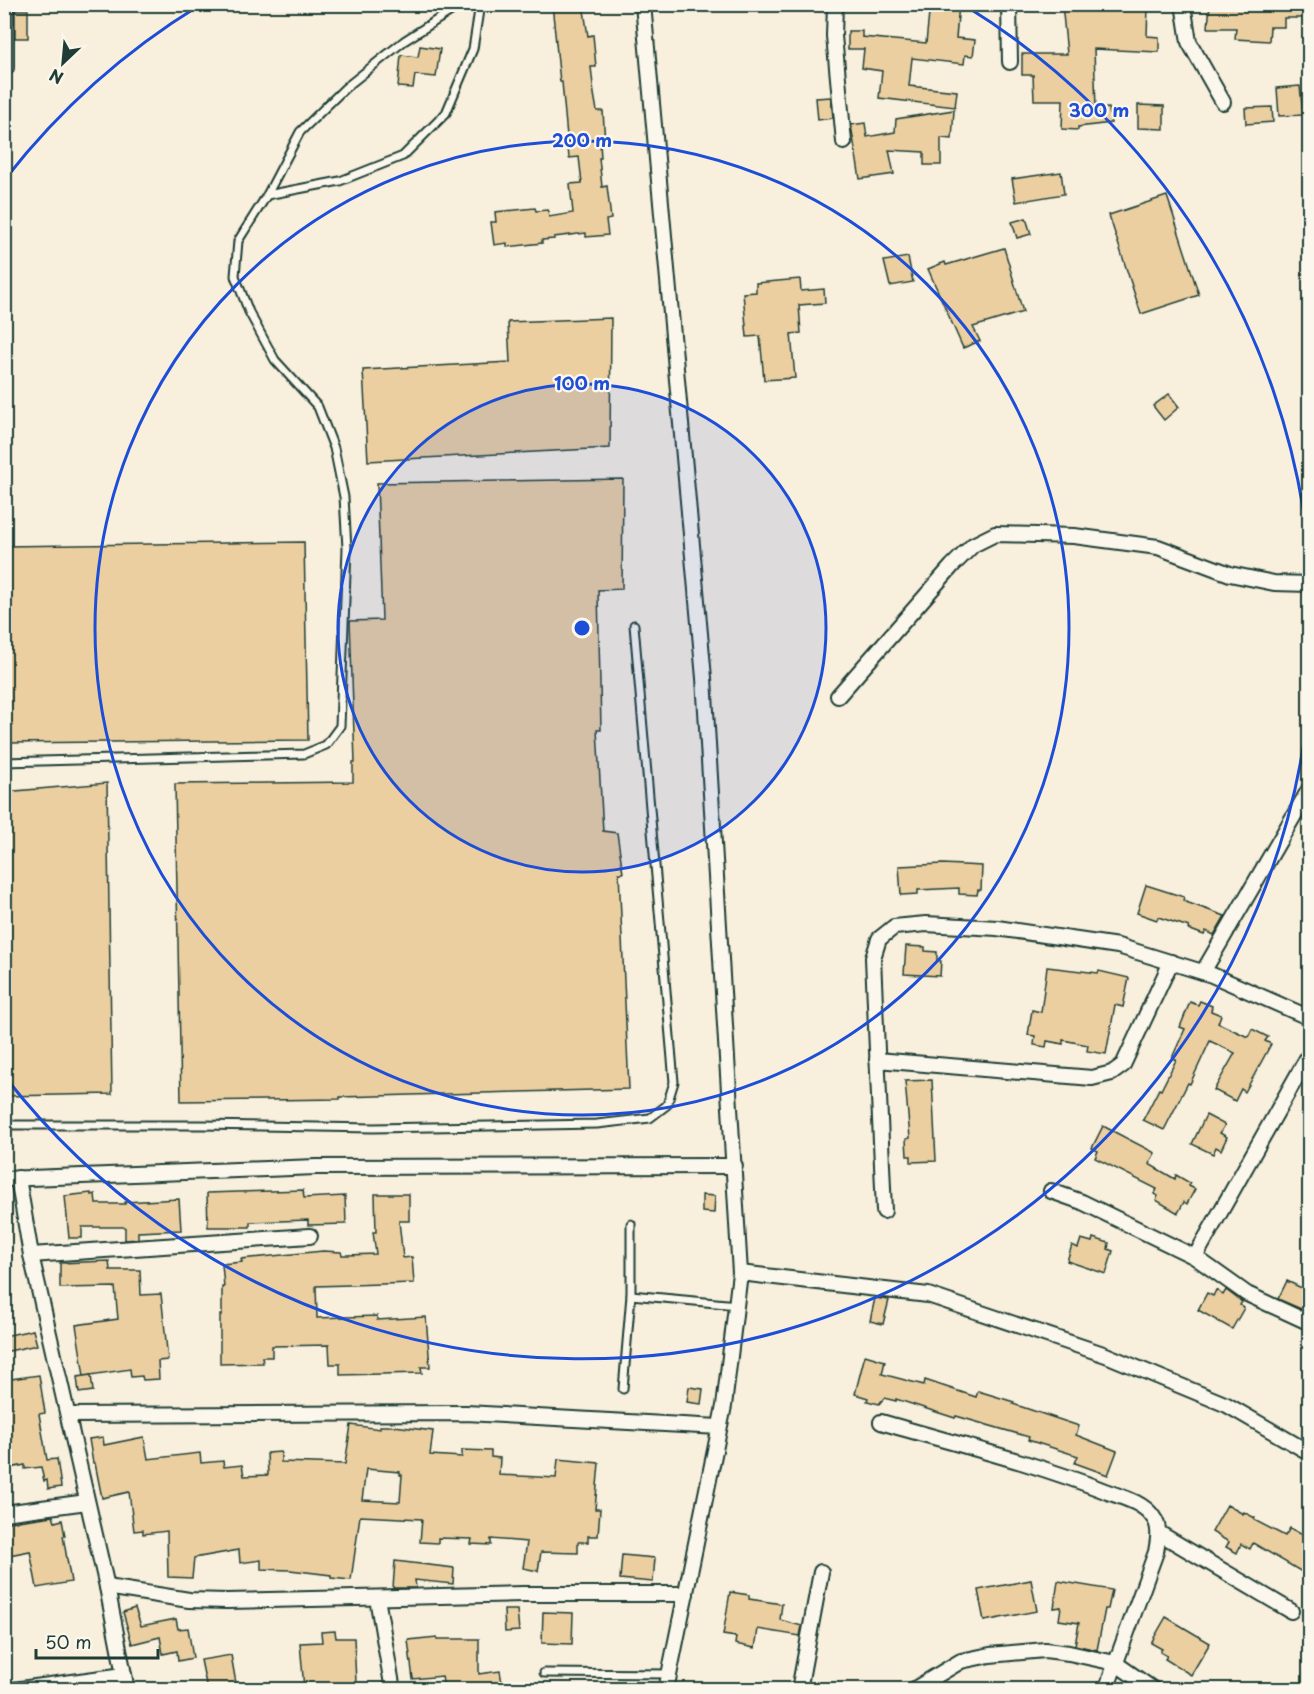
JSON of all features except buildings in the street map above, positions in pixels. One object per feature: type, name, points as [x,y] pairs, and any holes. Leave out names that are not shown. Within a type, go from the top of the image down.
[{"type":"street","points":[[4,68],[6,68],[6,4]]},
{"type":"street","points":[[643,4],[704,678],[740,1273],[719,1427],[666,1689]]},
{"type":"street","points":[[835,4],[836,69],[844,142]]},
{"type":"street","points":[[1009,4],[1010,62]]},
{"type":"street","points":[[1183,4],[1189,42],[1223,102]]},
{"type":"street","points":[[838,696],[952,566],[973,545],[995,534],[1074,536],[1158,547],[1230,574],[1274,583],[1310,584]]},
{"type":"street","points":[[1203,972],[1310,788]]},
{"type":"street","points":[[884,1211],[873,958],[879,939],[894,927],[926,924],[997,928],[1118,946],[1203,972],[1310,1018]]},
{"type":"street","points":[[877,1060],[1092,1078],[1112,1073],[1123,1065],[1170,962]]},
{"type":"street","points":[[1195,1257],[1310,1053]]},
{"type":"street","points":[[127,1689],[107,1587],[68,1415],[11,1178],[316,1167],[735,1166]]},
{"type":"street","points":[[1051,1191],[1082,1202],[1195,1257],[1247,1294],[1310,1323]]},
{"type":"street","points":[[31,1255],[310,1236]]},
{"type":"street","points":[[740,1273],[928,1295],[1107,1355],[1227,1405],[1310,1453]]},
{"type":"street","points":[[68,1415],[466,1413],[719,1427]]},
{"type":"street","points":[[881,1422],[999,1454],[1081,1481],[1142,1506],[1152,1515],[1159,1533],[1156,1552],[1106,1689]]},
{"type":"street","points":[[4,1513],[87,1502]]},
{"type":"street","points":[[1159,1533],[1291,1611]]},
{"type":"street","points":[[799,1689],[821,1572]]},
{"type":"street","points":[[107,1587],[189,1600],[227,1601],[686,1594]]},
{"type":"street","points":[[376,1598],[393,1689]]},
{"type":"street","points":[[913,1689],[961,1661],[1001,1653],[1046,1650],[1115,1663],[1154,1689]]},
{"type":"street","points":[[14,1689],[124,1675]]},
{"type":"lane","points":[[4,762],[304,754],[326,745],[340,726],[347,548],[344,497],[334,448],[318,407],[275,360],[249,312],[235,276],[238,241],[267,195],[300,132],[345,88],[404,42],[451,11],[457,4]]},
{"type":"lane","points":[[267,195],[340,181],[403,156],[447,113],[473,49],[480,4]]},
{"type":"lane","points":[[4,1125],[373,1128],[597,1124],[651,1118],[667,1105],[674,1082],[634,625]]},
{"type":"lane","points":[[623,1389],[631,1295],[631,1224]]},
{"type":"lane","points":[[631,1295],[737,1305]]},
{"type":"lane","points":[[544,1673],[669,1674]]}]
